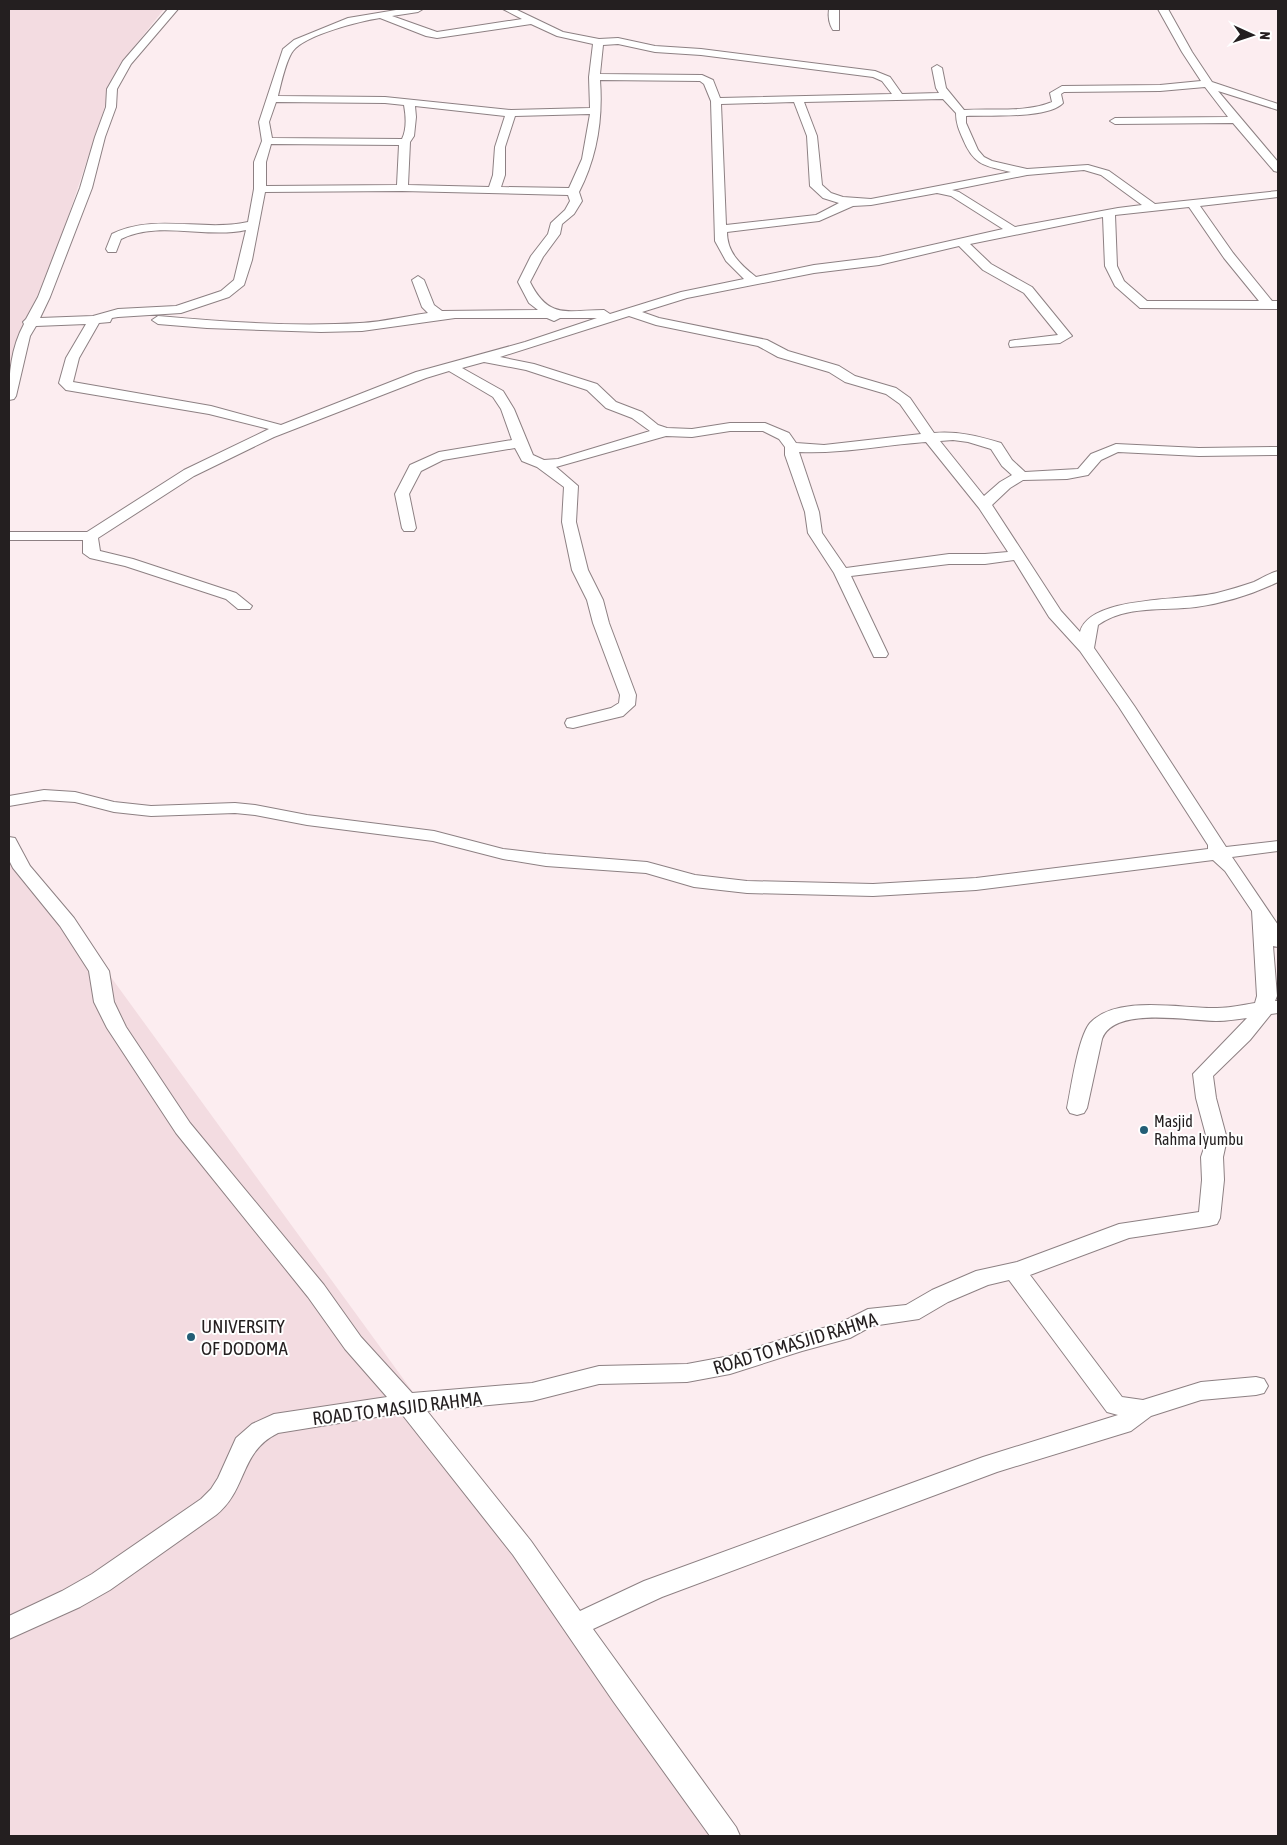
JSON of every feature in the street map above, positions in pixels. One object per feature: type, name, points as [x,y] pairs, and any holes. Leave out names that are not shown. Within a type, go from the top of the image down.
[{"type":"street","points":[[9,396],[24,336],[44,297],[86,188],[100,137],[111,107],[112,90],[127,63],[174,9]]},
{"type":"street","points":[[280,429],[211,410],[71,387],[66,383],[66,378],[74,354],[95,319],[118,313],[177,310],[225,294],[240,282],[260,189],[260,162],[267,141],[264,122],[287,51],[297,42],[351,20],[381,12],[418,9]]},
{"type":"street","points":[[508,9],[529,21],[560,34],[599,42],[611,40],[655,49],[701,52],[875,74],[886,79],[899,97]]},
{"type":"street","points":[[834,9],[833,14],[836,28]]},
{"type":"street","points":[[1162,9],[1208,84],[1278,169]]},
{"type":"street","points":[[381,12],[429,34],[437,35],[529,21]]},
{"type":"street","points":[[571,330],[533,300],[524,282],[537,256],[554,234],[557,223],[570,212],[576,201],[573,192],[584,169],[595,126],[594,77],[599,42]]},
{"type":"street","points":[[937,68],[941,88],[961,113],[961,123],[973,151],[980,159],[1010,170],[1027,172]]},
{"type":"street","points":[[594,77],[702,78],[709,82],[716,101],[720,229],[725,252],[734,266],[754,281]]},
{"type":"street","points":[[961,113],[1037,110],[1052,107],[1058,103],[1055,93],[1062,89],[1167,88],[1208,84],[1278,107]]},
{"type":"street","points":[[716,101],[946,96]]},
{"type":"street","points":[[272,99],[385,100],[510,113],[594,111]]},
{"type":"street","points":[[798,100],[812,136],[816,186],[820,191],[851,202],[871,202],[1027,172],[1071,167],[1096,169],[1105,173],[1152,206]]},
{"type":"street","points":[[402,188],[405,142],[409,136],[411,117],[409,103]]},
{"type":"street","points":[[494,190],[499,175],[500,147],[510,113]]},
{"type":"street","points":[[1115,121],[1237,120]]},
{"type":"street","points":[[267,141],[405,142]]},
{"type":"street","points":[[260,189],[402,188],[573,192]]},
{"type":"street","points":[[938,190],[954,194],[1014,231]]},
{"type":"street","points":[[9,536],[90,536],[189,473],[280,429],[401,382],[530,345],[571,330],[685,295],[814,269],[879,261],[961,242],[1109,213],[1152,206],[1278,194]]},
{"type":"street","points":[[720,229],[761,226],[819,218],[851,202]]},
{"type":"street","points":[[1192,203],[1228,258],[1274,305]]},
{"type":"street","points":[[1109,213],[1111,266],[1119,282],[1144,305],[1274,305]]},
{"type":"street","points":[[112,249],[116,237],[130,230],[230,229],[252,225]]},
{"type":"street","points":[[961,242],[987,267],[1028,290],[1066,336],[1015,344]]},
{"type":"street","points":[[418,280],[420,291],[428,298],[428,307],[439,315]]},
{"type":"street","points":[[30,322],[95,319],[163,320],[321,328],[362,327],[439,315],[626,313]]},
{"type":"street","name":"ROAD TO MASJID RAHMA","points":[[9,1628],[71,1600],[202,1512],[216,1501],[223,1492],[241,1449],[252,1436],[274,1424],[407,1403],[532,1392],[599,1376],[687,1373],[708,1370],[842,1332],[868,1318],[911,1313],[940,1296],[984,1277],[1014,1271],[1127,1230],[1208,1218],[1213,1180],[1212,1157],[1217,1139],[1206,1098],[1203,1074],[1243,1035],[1261,1014],[1270,1008],[1267,996],[1260,911],[1231,867],[1217,853],[1217,845],[1086,648],[1055,614],[984,505],[930,438],[905,401],[891,391],[850,378],[834,369],[783,354],[762,343],[626,313]]},
{"type":"street","points":[[482,358],[529,367],[592,387],[611,405],[637,415],[653,428],[666,432],[692,433],[730,427],[765,427],[784,436],[792,447],[792,455],[812,512],[815,533],[842,574],[880,654]]},
{"type":"street","points":[[451,367],[497,393],[510,414],[519,443],[527,458],[542,464],[571,486],[569,522],[580,570],[595,600],[607,640],[628,695],[627,705],[618,712],[573,723]]},
{"type":"street","points":[[542,464],[559,463],[666,432]]},
{"type":"street","points":[[792,447],[824,450],[852,448],[886,441],[969,438],[996,446],[1007,463],[1021,476]]},
{"type":"street","points":[[409,528],[402,494],[415,468],[439,456],[519,443]]},
{"type":"street","points":[[984,505],[1000,488],[1011,480],[1021,476],[1067,475],[1082,472],[1096,457],[1116,448],[1199,452],[1278,451]]},
{"type":"street","points":[[90,536],[91,553],[95,555],[120,560],[184,579],[231,596],[244,606]]},
{"type":"street","points":[[842,574],[949,559],[984,559],[1018,555]]},
{"type":"street","points":[[1086,648],[1092,622],[1111,611],[1197,602],[1252,589],[1278,576]]},
{"type":"street","points":[[9,801],[44,795],[75,797],[114,807],[151,811],[235,808],[255,810],[307,820],[434,836],[503,854],[546,860],[647,868],[694,881],[747,887],[873,890],[976,884],[1278,846]]},
{"type":"street","points":[[9,842],[22,868],[67,922],[99,970],[104,1002],[117,1028],[183,1128],[316,1291],[353,1343],[407,1403],[522,1548],[726,1836]]},
{"type":"street","points":[[1260,911],[1278,941]]},
{"type":"street","points":[[1077,1108],[1092,1039],[1097,1028],[1109,1020],[1129,1014],[1169,1011],[1217,1015],[1270,1008]]},
{"type":"street","points":[[1014,1271],[1115,1404],[1143,1409]]},
{"type":"street","points":[[576,1626],[654,1589],[974,1470],[1123,1424],[1143,1409],[1201,1391],[1256,1386]]},
{"type":"shaded area","points":[[9,9],[164,9],[118,67],[9,394]]},
{"type":"shaded area","name":"UNIVERSITY OF DODOMA","points":[[9,837],[736,1836],[9,1836]]},
{"type":"place","name":"Masjid Rahma Iyumbu","points":[[1144,1130]]},
{"type":"place","name":"UNIVERSITY OF DODOMA","points":[[191,1337]]}]
